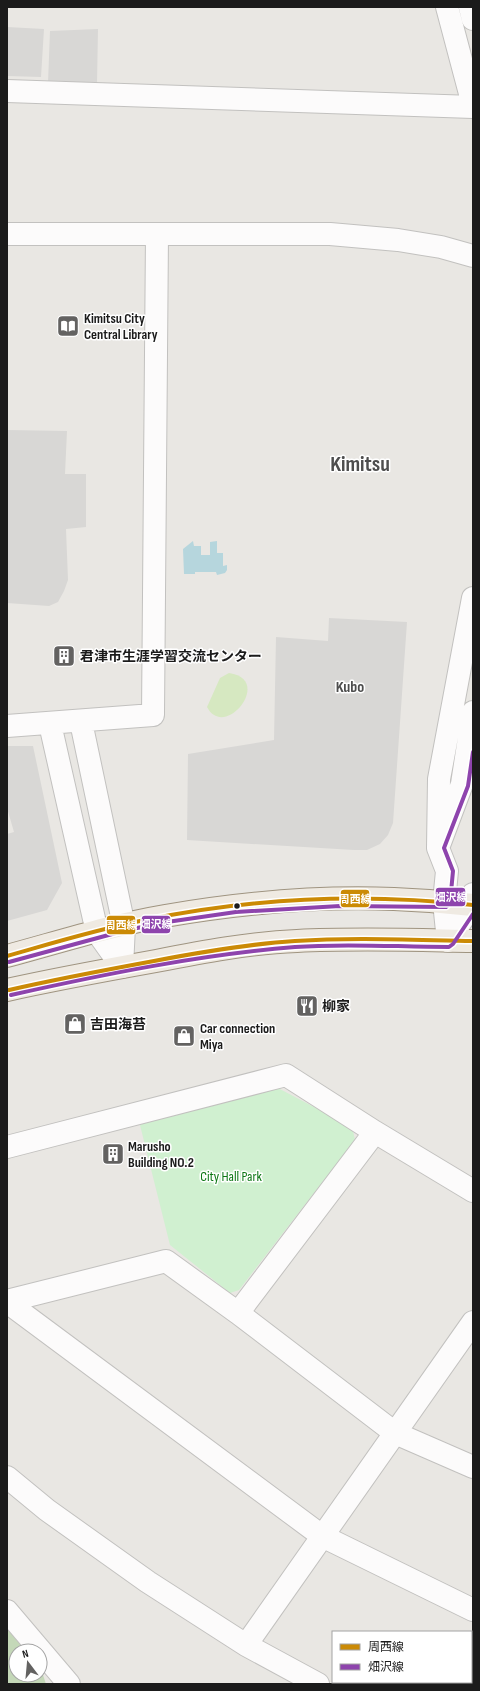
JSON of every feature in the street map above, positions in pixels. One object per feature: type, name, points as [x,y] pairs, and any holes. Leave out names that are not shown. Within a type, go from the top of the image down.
[{"type":"main road","points":[[7,956],[97,932],[173,915],[252,904],[305,900],[394,899],[444,902],[473,901]]},
{"type":"main road","points":[[7,990],[65,977],[220,949],[296,941],[394,939],[473,941]]},
{"type":"street","points":[[7,91],[473,106],[447,7]]},
{"type":"street","points":[[470,7],[473,19]]},
{"type":"street","points":[[7,234],[330,234],[398,240],[441,247],[473,256]]},
{"type":"street","points":[[7,726],[82,722],[153,715],[156,234]]},
{"type":"street","points":[[448,941],[444,902],[447,871],[438,848],[439,779],[473,598]]},
{"type":"street","points":[[438,848],[462,784],[473,712]]},
{"type":"street","points":[[82,722],[124,926],[122,967]]},
{"type":"street","points":[[50,724],[97,932],[122,967]]},
{"type":"street","points":[[448,941],[473,901]]},
{"type":"street","points":[[7,1147],[286,1075],[375,1132],[473,1191]]},
{"type":"street","points":[[238,1313],[375,1132]]},
{"type":"street","points":[[7,1301],[166,1261],[238,1313],[395,1433],[473,1467]]},
{"type":"street","points":[[7,1301],[322,1536],[473,1610]]},
{"type":"street","points":[[246,1645],[473,1322]]},
{"type":"street","points":[[7,1477],[47,1510],[148,1582],[246,1645],[318,1684]]},
{"type":"street","points":[[7,1610],[69,1684]]},
{"type":"shaded area","points":[[7,27],[44,29],[41,77],[7,76]]},
{"type":"shaded area","points":[[98,29],[97,83],[48,83],[50,31]]},
{"type":"shaded area","points":[[7,430],[67,431],[65,474],[86,474],[86,527],[66,529],[68,580],[58,602],[49,606],[7,603]]},
{"type":"shaded area","points":[[329,618],[407,622],[393,823],[388,835],[380,844],[367,850],[187,840],[188,754],[274,740],[276,637],[328,641]]},
{"type":"shaded area","points":[[7,746],[33,746],[62,883],[47,910],[7,921],[7,834],[14,832],[7,808]]},
{"type":"green space","points":[[229,673],[242,678],[247,686],[247,695],[242,705],[234,713],[224,717],[215,716],[207,707],[220,678]]},
{"type":"green space","name":"City Hall Park","points":[[276,1087],[352,1127],[355,1140],[239,1290],[230,1293],[170,1245],[139,1121]]},
{"type":"green space","points":[[7,1626],[23,1643],[8,1643],[8,1683],[46,1684],[7,1684]]},
{"type":"water","points":[[193,541],[194,546],[201,546],[201,555],[210,555],[210,542],[217,541],[217,553],[223,553],[223,566],[227,565],[227,570],[225,573],[217,575],[216,572],[195,572],[195,574],[184,574],[183,549]]},
{"type":"transit line","name":"畑沢線","points":[[9,962],[127,930],[167,922],[236,912],[340,906],[446,907],[450,903],[453,871],[444,848],[468,786],[473,752]]},
{"type":"transit line","name":"周西線","points":[[7,956],[76,936],[127,924],[185,913],[267,902],[391,899],[473,905]]},
{"type":"transit line","name":"畑沢線","points":[[11,995],[152,966],[259,950],[333,945],[449,947],[453,944],[473,914]]},
{"type":"transit line","name":"周西線","points":[[9,990],[172,958],[259,944],[339,939],[473,941]]},
{"type":"place","name":"Kimitsu City Central Library","points":[[68,326]]},
{"type":"place","name":"君津市生涯学習交流センター","points":[[64,656]]},
{"type":"place","name":"柳家","points":[[307,1006]]},
{"type":"place","name":"吉田海苔","points":[[75,1024]]},
{"type":"place","name":"Car connection Miya","points":[[184,1036]]},
{"type":"place","name":"Marusho Building NO.2","points":[[113,1154]]},
{"type":"district","name":"Kimitsu","points":[[360,464]]},
{"type":"district","name":"Kubo","points":[[350,687]]}]
